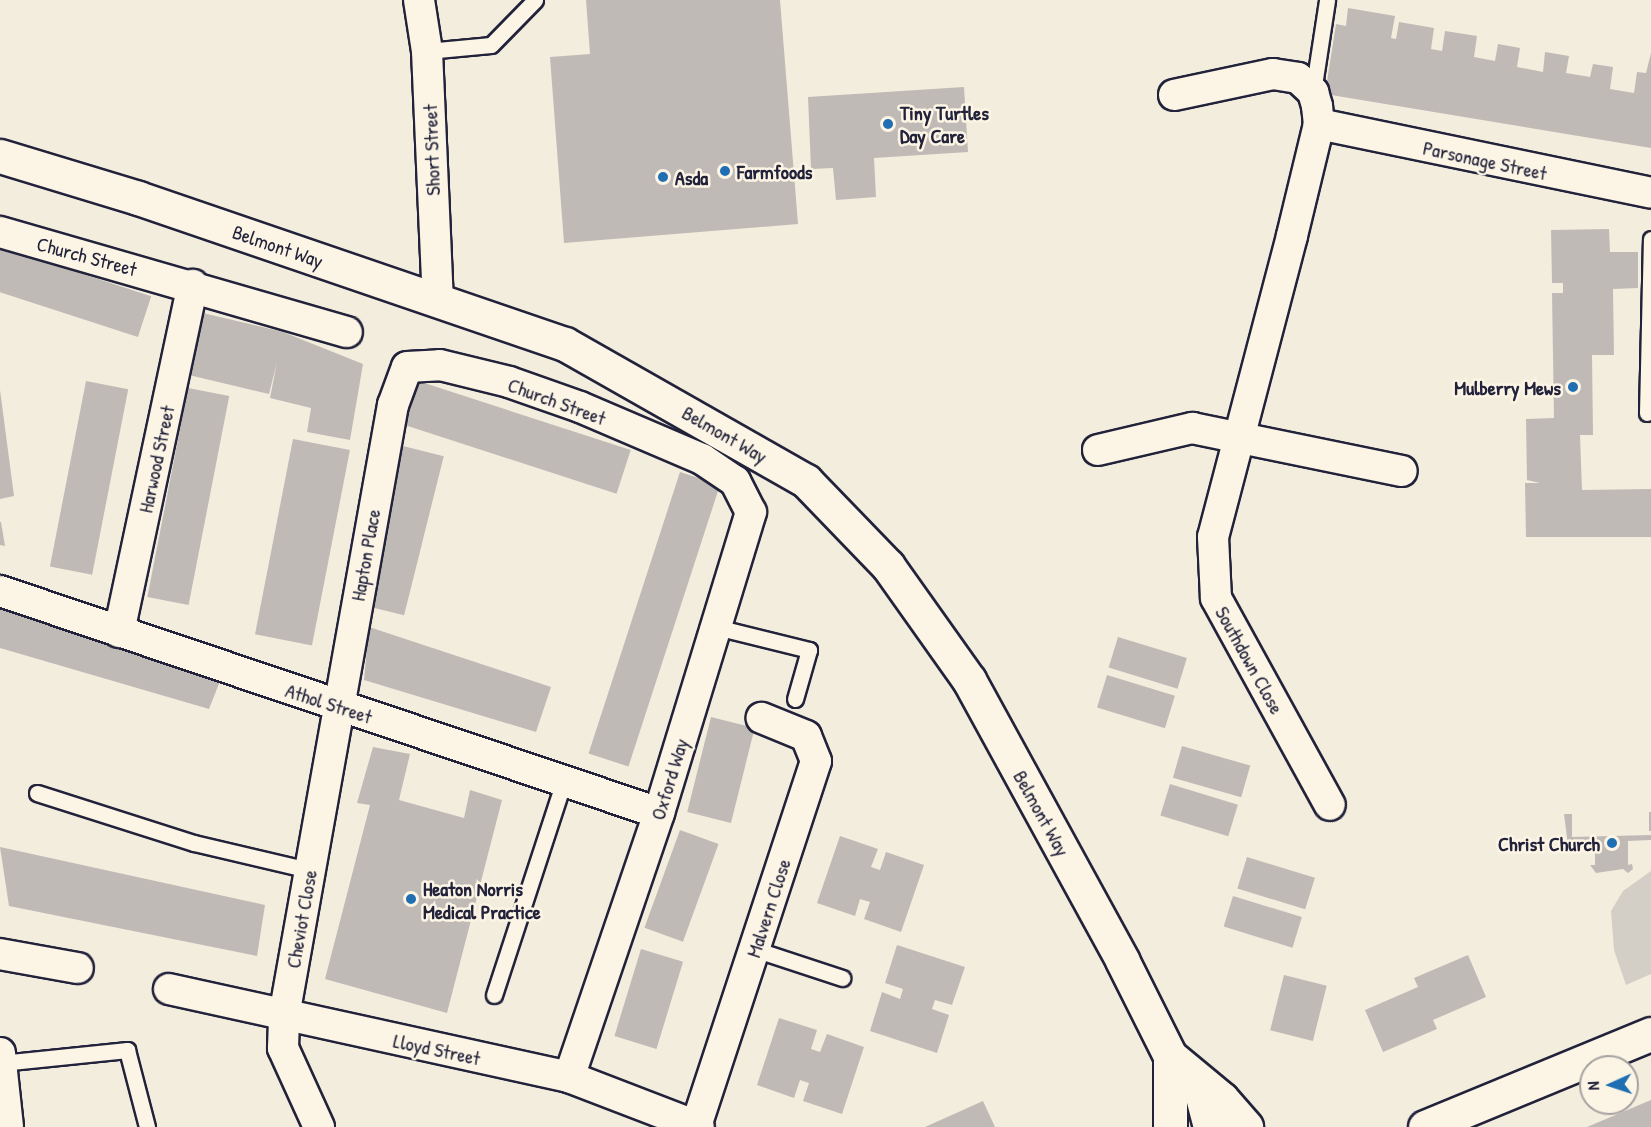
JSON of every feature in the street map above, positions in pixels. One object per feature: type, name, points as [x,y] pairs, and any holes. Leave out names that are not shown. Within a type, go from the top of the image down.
[{"type":"main road","name":"Belmont Way","points":[[0,156],[138,198],[565,344],[806,481],[861,534],[969,680],[1122,960],[1170,1056]]},
{"type":"main road","points":[[1425,1127],[1651,1034]]},
{"type":"main road","points":[[1170,1056],[1222,1099],[1246,1127]]},
{"type":"main road","points":[[1170,1056],[1170,1127]]},
{"type":"main road","points":[[1198,1081],[1210,1127]]},
{"type":"street","name":"Short Street","points":[[419,0],[427,51],[438,301]]},
{"type":"street","points":[[1174,95],[1273,74],[1298,78],[1313,92],[1319,124]]},
{"type":"street","name":"Parsonage Street","points":[[1319,124],[1651,193]]},
{"type":"street","name":"Southdown Close","points":[[1319,124],[1242,436],[1213,537],[1216,598],[1330,805]]},
{"type":"street","name":"Church Street","points":[[0,232],[194,285],[347,332]]},
{"type":"street","name":"Harwood Street","points":[[119,632],[194,285]]},
{"type":"street","name":"Church Street","points":[[393,405],[406,367],[440,365],[509,382],[580,407],[702,459],[735,481]]},
{"type":"street","name":"Hapton Place","points":[[338,705],[393,405]]},
{"type":"street","points":[[1098,450],[1192,428],[1242,436],[1402,471]]},
{"type":"street","name":"Oxford Way","points":[[568,1077],[659,813],[751,512],[735,481]]},
{"type":"street","name":"Athol Street","points":[[0,591],[659,813]]},
{"type":"street","name":"Cheviot Close","points":[[319,1127],[283,1048],[284,1016],[338,705]]},
{"type":"street","name":"Malvern Close","points":[[697,1126],[816,761],[806,736],[762,718]]},
{"type":"street","points":[[0,954],[78,968]]},
{"type":"street","name":"Lloyd Street","points":[[169,989],[568,1077],[697,1126]]},
{"type":"street","points":[[1,1058],[8,1127]]},
{"type":"lane","points":[[427,51],[491,45],[535,0]]},
{"type":"lane","points":[[1313,92],[1327,0]]},
{"type":"lane","points":[[1647,413],[1651,239]]},
{"type":"lane","points":[[716,627],[809,650],[795,699]]},
{"type":"lane","points":[[494,995],[564,781]]},
{"type":"lane","points":[[37,794],[194,843],[309,870]]},
{"type":"lane","points":[[754,949],[842,978]]},
{"type":"lane","points":[[1,1058],[127,1050],[147,1127]]},
{"type":"shaded area","points":[[1651,871],[1651,974],[1626,985],[1614,950],[1611,911],[1623,891]]},
{"type":"building","points":[[586,0],[780,0],[798,224],[564,243],[550,57],[590,54]]},
{"type":"building","points":[[1348,8],[1395,16],[1391,38],[1396,39],[1399,22],[1434,28],[1431,49],[1442,51],[1445,31],[1477,36],[1474,57],[1495,61],[1498,44],[1520,48],[1517,67],[1543,72],[1545,52],[1569,56],[1566,73],[1590,77],[1593,64],[1613,67],[1610,89],[1634,93],[1637,72],[1646,73],[1651,53],[1651,148],[1325,94],[1336,24],[1346,26]]},
{"type":"building","name":"Tiny Turtles Day Care","points":[[964,87],[968,152],[874,158],[876,197],[836,200],[833,168],[811,169],[808,97]]},
{"type":"building","name":"Mulberry Mews","points":[[1609,229],[1610,252],[1638,252],[1638,288],[1613,289],[1614,355],[1592,355],[1593,435],[1580,435],[1582,490],[1651,489],[1651,537],[1526,537],[1525,483],[1540,483],[1527,480],[1526,419],[1554,418],[1552,293],[1563,293],[1563,283],[1552,283],[1551,230]]},
{"type":"building","points":[[0,247],[151,296],[138,337],[0,292]]},
{"type":"building","points":[[203,313],[283,332],[363,364],[350,440],[307,432],[311,408],[270,398],[277,362],[269,394],[189,375]]},
{"type":"building","points":[[412,379],[631,450],[617,494],[398,423]]},
{"type":"building","points":[[86,381],[128,389],[92,575],[50,567]]},
{"type":"building","points":[[188,388],[229,396],[189,605],[147,597]]},
{"type":"building","points":[[0,390],[14,496],[0,499]]},
{"type":"building","points":[[293,439],[350,450],[312,645],[255,634]]},
{"type":"building","points":[[403,446],[444,456],[404,615],[363,605]]},
{"type":"building","points":[[680,472],[720,485],[628,766],[589,754]]},
{"type":"building","points":[[1,522],[5,546],[0,545]]},
{"type":"building","points":[[0,605],[222,676],[209,709],[0,648]]},
{"type":"building","points":[[369,627],[551,687],[536,732],[364,680]]},
{"type":"building","points":[[1118,637],[1187,658],[1177,689],[1109,668]]},
{"type":"building","points":[[1107,675],[1175,696],[1165,728],[1097,708]]},
{"type":"building","points":[[711,717],[755,728],[731,823],[687,812]]},
{"type":"building","points":[[1182,746],[1250,766],[1241,797],[1173,778]]},
{"type":"building","name":"Heaton Norris Medical Practice","points":[[373,747],[410,754],[399,800],[464,818],[470,790],[502,800],[447,1013],[325,979],[370,805],[357,803]]},
{"type":"building","points":[[1170,784],[1238,805],[1228,836],[1160,816]]},
{"type":"building","points":[[1649,812],[1651,812],[1651,831],[1649,831]]},
{"type":"building","name":"Christ Church","points":[[1564,814],[1572,814],[1572,837],[1651,835],[1651,840],[1628,841],[1628,865],[1632,864],[1633,869],[1628,873],[1623,869],[1596,873],[1590,865],[1595,865],[1595,841],[1568,845]]},
{"type":"building","points":[[680,830],[719,844],[683,942],[644,928]]},
{"type":"building","points":[[840,836],[878,849],[871,867],[880,870],[886,852],[924,865],[901,932],[864,919],[870,902],[860,899],[855,916],[817,903]]},
{"type":"building","points":[[0,847],[265,905],[257,956],[9,906]]},
{"type":"building","points":[[1247,857],[1315,878],[1305,909],[1237,889]]},
{"type":"building","points":[[1233,896],[1302,917],[1292,948],[1224,927]]},
{"type":"building","points":[[897,945],[965,967],[952,1005],[935,1000],[932,1009],[949,1015],[937,1053],[870,1031],[882,992],[900,999],[903,989],[885,983]]},
{"type":"building","points":[[641,949],[683,962],[656,1049],[614,1036]]},
{"type":"building","points":[[1468,955],[1486,997],[1433,1020],[1437,1029],[1383,1052],[1365,1010],[1418,987],[1414,978]]},
{"type":"building","points":[[1284,975],[1327,986],[1313,1041],[1270,1030]]},
{"type":"building","points":[[779,1018],[817,1030],[811,1049],[820,1052],[827,1034],[864,1047],[842,1114],[803,1101],[809,1083],[800,1080],[794,1098],[757,1085]]},
{"type":"building","points":[[1651,1100],[1651,1127],[1587,1127],[1615,1115],[1639,1115],[1639,1105]]},
{"type":"building","points":[[983,1101],[995,1127],[925,1127]]},
{"type":"place","name":"Tiny Turtles Day Care","points":[[888,124]]},
{"type":"place","name":"Farmfoods","points":[[725,171]]},
{"type":"place","name":"Asda","points":[[663,177]]},
{"type":"place","name":"Mulberry Mews","points":[[1573,387]]},
{"type":"place","name":"Christ Church","points":[[1612,843]]},
{"type":"place","name":"Heaton Norris Medical Practice","points":[[411,899]]}]
